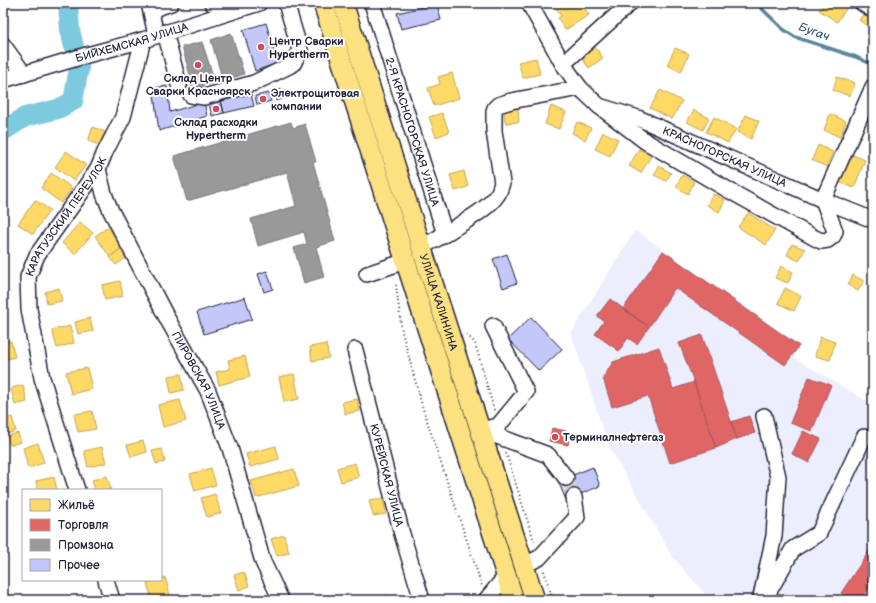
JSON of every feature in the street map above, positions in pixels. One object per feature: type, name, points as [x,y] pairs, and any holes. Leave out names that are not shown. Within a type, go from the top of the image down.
[{"type":"main road","name":"УЛИЦА КАЛИНИНА","points":[[323,3],[400,263],[439,366],[514,600]]},
{"type":"main road","name":"УЛИЦА КАЛИНИНА","points":[[343,3],[535,600]]},
{"type":"main road","points":[[439,366],[458,361]]},
{"type":"main road","points":[[461,436],[480,430]]},
{"type":"street","points":[[170,3],[150,6],[155,36],[179,85]]},
{"type":"street","points":[[212,3],[217,3]]},
{"type":"street","name":"БИЙХЕМСКАЯ УЛИЦА","points":[[3,80],[155,36],[259,3]]},
{"type":"street","points":[[191,95],[204,97],[254,83],[293,64],[300,50],[286,3]]},
{"type":"street","name":"2-Я КРАСНОГОРСКАЯ УЛИЦА","points":[[372,3],[445,234]]},
{"type":"street","name":"КРАСНОГОРСКАЯ УЛИЦА","points":[[529,3],[563,64],[580,88],[599,106],[638,118],[823,200],[873,220]]},
{"type":"street","points":[[563,64],[630,3]]},
{"type":"street","points":[[862,3],[873,10]]},
{"type":"street","name":"КАРАТУЗСКИЙ ПЕРЕУЛОК","points":[[78,489],[42,378],[29,310],[28,277],[37,255],[98,169],[123,117],[155,36]]},
{"type":"street","points":[[3,45],[24,74]]},
{"type":"street","points":[[599,106],[646,142],[737,195],[821,241],[828,240],[833,236],[835,231],[823,200],[873,87]]},
{"type":"street","points":[[421,246],[445,234],[488,205],[499,191],[502,183],[494,131],[494,111],[498,105],[510,101],[580,88]]},
{"type":"street","name":"ПИРОВСКАЯ УЛИЦА","points":[[98,169],[104,194],[111,211],[168,320],[208,391],[230,448],[263,562],[281,600]]},
{"type":"street","points":[[367,274],[400,263]]},
{"type":"street","points":[[480,430],[498,426],[526,392],[493,326]]},
{"type":"street","name":"КУРЕЙСКАЯ УЛИЦА","points":[[355,350],[402,534],[422,600]]},
{"type":"street","points":[[760,600],[774,536],[778,477],[764,416]]},
{"type":"street","points":[[480,430],[548,455],[566,478]]},
{"type":"street","points":[[764,600],[793,549],[820,533],[864,437]]},
{"type":"street","points":[[524,565],[539,558],[577,517],[574,496]]},
{"type":"street","points":[[486,600],[506,576]]},
{"type":"street","points":[[106,581],[112,600]]},
{"type":"path","points":[[400,263],[402,332],[423,409],[486,600]]},
{"type":"shaded area","points":[[635,230],[800,345],[793,357],[873,405],[873,600],[710,600],[672,556],[609,447],[571,333]]},
{"type":"building: Жильё","points":[[553,3],[572,3],[574,7],[581,3],[589,15],[565,30],[558,18],[561,16]]},
{"type":"building: Жильё","points":[[825,3],[850,3],[837,22],[819,10]]},
{"type":"building: Жильё","points":[[867,9],[873,14],[873,22],[869,28],[859,20]]},
{"type":"building: Жильё","points":[[595,47],[603,58],[589,68],[581,57]]},
{"type":"building: Жильё","points":[[675,48],[689,54],[681,72],[667,65]]},
{"type":"building: Жильё","points":[[536,58],[540,74],[523,78],[518,62]]},
{"type":"building: Жильё","points":[[452,73],[459,98],[434,106],[428,88],[440,84],[438,77]]},
{"type":"building: Жильё","points":[[837,77],[855,83],[850,96],[833,90]]},
{"type":"building: Жильё","points":[[660,90],[682,101],[672,119],[650,108]]},
{"type":"building: Жильё","points":[[551,106],[566,112],[559,129],[545,124]]},
{"type":"building: Жильё","points":[[518,108],[519,122],[505,123],[504,110]]},
{"type":"building: Жильё","points":[[694,110],[709,118],[703,130],[687,122]]},
{"type":"building: Жильё","points":[[442,113],[449,132],[436,137],[429,117]]},
{"type":"building: Жильё","points":[[830,114],[846,121],[840,137],[824,130]]},
{"type":"building: Жильё","points":[[746,115],[759,121],[751,139],[737,132]]},
{"type":"building: Жильё","points":[[714,117],[736,129],[728,143],[706,132]]},
{"type":"building: Жильё","points":[[577,122],[591,128],[585,140],[572,133]]},
{"type":"building: Жильё","points":[[93,127],[105,132],[99,145],[88,141]]},
{"type":"building: Жильё","points":[[603,132],[618,139],[610,156],[595,149]]},
{"type":"building: Жильё","points":[[818,145],[833,152],[827,167],[812,160]]},
{"type":"building: Жильё","points":[[639,149],[651,156],[641,173],[629,166]]},
{"type":"building: Жильё","points":[[66,151],[86,165],[74,181],[55,167]]},
{"type":"building: Жильё","points":[[848,153],[865,160],[854,188],[836,181]]},
{"type":"building: Жильё","points":[[659,166],[671,173],[666,181],[654,175]]},
{"type":"building: Жильё","points":[[464,171],[468,187],[455,191],[450,175]]},
{"type":"building: Жильё","points":[[51,173],[72,188],[61,203],[41,188]]},
{"type":"building: Жильё","points":[[682,175],[694,182],[688,194],[676,187]]},
{"type":"building: Жильё","points":[[713,194],[725,200],[719,212],[707,205]]},
{"type":"building: Жильё","points":[[35,200],[50,210],[33,234],[18,224]]},
{"type":"building: Жильё","points":[[748,213],[775,230],[766,245],[738,227]]},
{"type":"building: Жильё","points":[[80,222],[93,233],[75,254],[62,243]]},
{"type":"building: Жильё","points":[[108,227],[123,247],[110,257],[95,236]]},
{"type":"building: Жильё","points":[[792,244],[805,249],[799,261],[787,255]]},
{"type":"building: Жильё","points":[[123,247],[130,255],[116,265],[110,257]]},
{"type":"building: Жильё","points":[[781,266],[793,272],[788,283],[775,278]]},
{"type":"building: Жильё","points":[[853,275],[864,281],[858,291],[848,285]]},
{"type":"building: Жильё","points":[[120,281],[123,296],[105,300],[102,285]]},
{"type":"building: Жильё","points":[[3,287],[6,287],[7,304],[3,304]]},
{"type":"building: Жильё","points":[[59,288],[62,301],[47,304],[45,292]]},
{"type":"building: Жильё","points":[[785,288],[801,296],[794,311],[778,303]]},
{"type":"building: Жильё","points":[[90,318],[93,331],[78,334],[75,322]]},
{"type":"building: Жильё","points":[[70,326],[74,343],[57,348],[52,330]]},
{"type":"building: Жильё","points":[[820,337],[835,342],[830,360],[815,356]]},
{"type":"building: Жильё","points":[[11,341],[15,357],[3,360],[3,343]]},
{"type":"building: Жильё","points":[[326,344],[329,358],[312,361],[310,347]]},
{"type":"building: Жильё","points":[[245,356],[250,377],[219,385],[216,372],[230,369],[228,360]]},
{"type":"building: Жильё","points":[[87,368],[92,389],[71,394],[66,372]]},
{"type":"building: Жильё","points":[[181,374],[184,390],[171,393],[168,376]]},
{"type":"building: Жильё","points":[[294,374],[299,399],[284,402],[279,377]]},
{"type":"building: Жильё","points":[[23,385],[27,402],[15,405],[11,388]]},
{"type":"building: Жильё","points":[[357,399],[360,411],[345,414],[342,402]]},
{"type":"building: Жильё","points":[[180,400],[186,421],[163,427],[158,405]]},
{"type":"building: Жильё","points":[[92,411],[96,429],[78,432],[74,414]]},
{"type":"building: Жильё","points":[[12,417],[16,431],[3,435],[3,420]]},
{"type":"building: Жильё","points":[[18,433],[21,442],[10,445],[7,436]]},
{"type":"building: Жильё","points":[[143,441],[147,452],[131,457],[127,445]]},
{"type":"building: Жильё","points":[[38,443],[44,463],[28,468],[23,448]]},
{"type":"building: Жильё","points":[[276,446],[279,459],[250,467],[246,454]]},
{"type":"building: Жильё","points":[[102,447],[106,463],[88,467],[84,451]]},
{"type":"building: Жильё","points":[[162,449],[165,462],[156,464],[152,451]]},
{"type":"building: Жильё","points":[[355,463],[359,477],[341,482],[337,468]]},
{"type":"building: Жильё","points":[[211,468],[216,485],[195,491],[190,474]]},
{"type":"building: Жильё","points":[[294,469],[299,486],[256,498],[251,481]]},
{"type":"building: Жильё","points":[[107,476],[111,489],[95,489],[92,480]]},
{"type":"building: Жильё","points":[[54,477],[57,489],[38,489],[36,481]]},
{"type":"building: Жильё","points":[[215,494],[221,513],[207,517],[201,498]]},
{"type":"building: Жильё","points":[[383,498],[386,514],[373,516],[369,500]]},
{"type":"building: Жильё","points":[[284,535],[289,553],[277,556],[271,539]]},
{"type":"building: Жильё","points":[[244,572],[249,586],[239,590],[234,575]]},
{"type":"building: Жильё","points":[[165,577],[171,598],[152,600],[147,583],[162,581],[162,578]]},
{"type":"building: Жильё","points":[[387,595],[388,600],[377,600],[376,598]]},
{"type":"building: Торговля","points":[[663,251],[799,346],[785,365],[675,288],[649,327],[623,309]]},
{"type":"building: Торговля","points":[[610,299],[649,327],[637,344],[628,338],[619,351],[595,334],[604,321],[597,316]]},
{"type":"building: Торговля","points":[[702,335],[737,439],[716,448],[679,343]]},
{"type":"building: Торговля","points":[[659,347],[673,389],[694,382],[716,448],[670,463],[648,396],[612,407],[603,378],[613,362]]},
{"type":"building: Торговля","points":[[809,377],[831,385],[812,431],[790,423]]},
{"type":"building: Торговля","points":[[749,416],[755,433],[737,439],[731,422]]},
{"type":"building: Торговля","points":[[552,428],[571,432],[568,445],[549,441]]},
{"type":"building: Торговля","points":[[803,431],[821,439],[809,463],[792,454]]},
{"type":"building: Торговля","points":[[873,545],[873,582],[861,600],[851,600],[841,593]]},
{"type":"building: Промзона","points":[[231,33],[244,74],[223,81],[211,40]]},
{"type":"building: Промзона","name":"Склад Центр Сварки Красноярск","points":[[202,42],[215,82],[194,89],[182,47]]},
{"type":"building: Промзона","points":[[291,122],[293,128],[305,124],[316,162],[313,162],[335,241],[316,247],[324,277],[304,283],[294,248],[307,244],[304,232],[258,246],[251,219],[296,206],[287,172],[187,201],[174,156]]},
{"type":"building: Прочее","points":[[128,3],[141,3],[141,4],[130,7]]},
{"type":"building: Прочее","points":[[437,4],[441,20],[401,29],[397,13]]},
{"type":"building: Прочее","name":"Центр Сварки Hypertherm","points":[[266,23],[278,63],[255,71],[243,30]]},
{"type":"building: Прочее","points":[[167,86],[170,112],[204,102],[207,116],[159,131],[153,88]]},
{"type":"building: Прочее","points":[[282,89],[285,98],[276,101],[274,92]]},
{"type":"building: Прочее","name":"Электрощитовая компании","points":[[269,93],[271,101],[257,105],[255,96]]},
{"type":"building: Прочее","points":[[251,94],[254,106],[224,113],[221,101]]},
{"type":"building: Прочее","name":"Склад расходки Hypertherm","points":[[221,101],[224,113],[212,116],[209,104]]},
{"type":"building: Прочее","points":[[507,254],[517,283],[503,288],[493,259]]},
{"type":"building: Прочее","points":[[267,271],[273,289],[264,292],[258,274]]},
{"type":"building: Прочее","points":[[245,297],[252,319],[204,334],[197,312]]},
{"type":"building: Прочее","points":[[531,317],[562,349],[539,371],[508,339]]},
{"type":"building: Прочее","points":[[593,467],[600,486],[566,500],[558,481]]},
{"type":"waterway","points":[[3,131],[25,117],[58,109],[73,101],[79,68],[70,30],[68,3]]},
{"type":"waterway","name":"Бугач","points":[[756,3],[783,29],[795,37],[856,57],[873,65]]},
{"type":"tunnel","points":[[566,478],[574,497]]},
{"type":"place","name":"Центр Сварки Hypertherm","points":[[261,47]]},
{"type":"place","name":"Склад Центр Сварки Красноярск","points":[[198,65]]},
{"type":"place","name":"Электрощитовая компании","points":[[263,99]]},
{"type":"place","name":"Склад расходки Hypertherm","points":[[216,109]]},
{"type":"place","name":"Терминалнефтегаз","points":[[555,437]]}]
